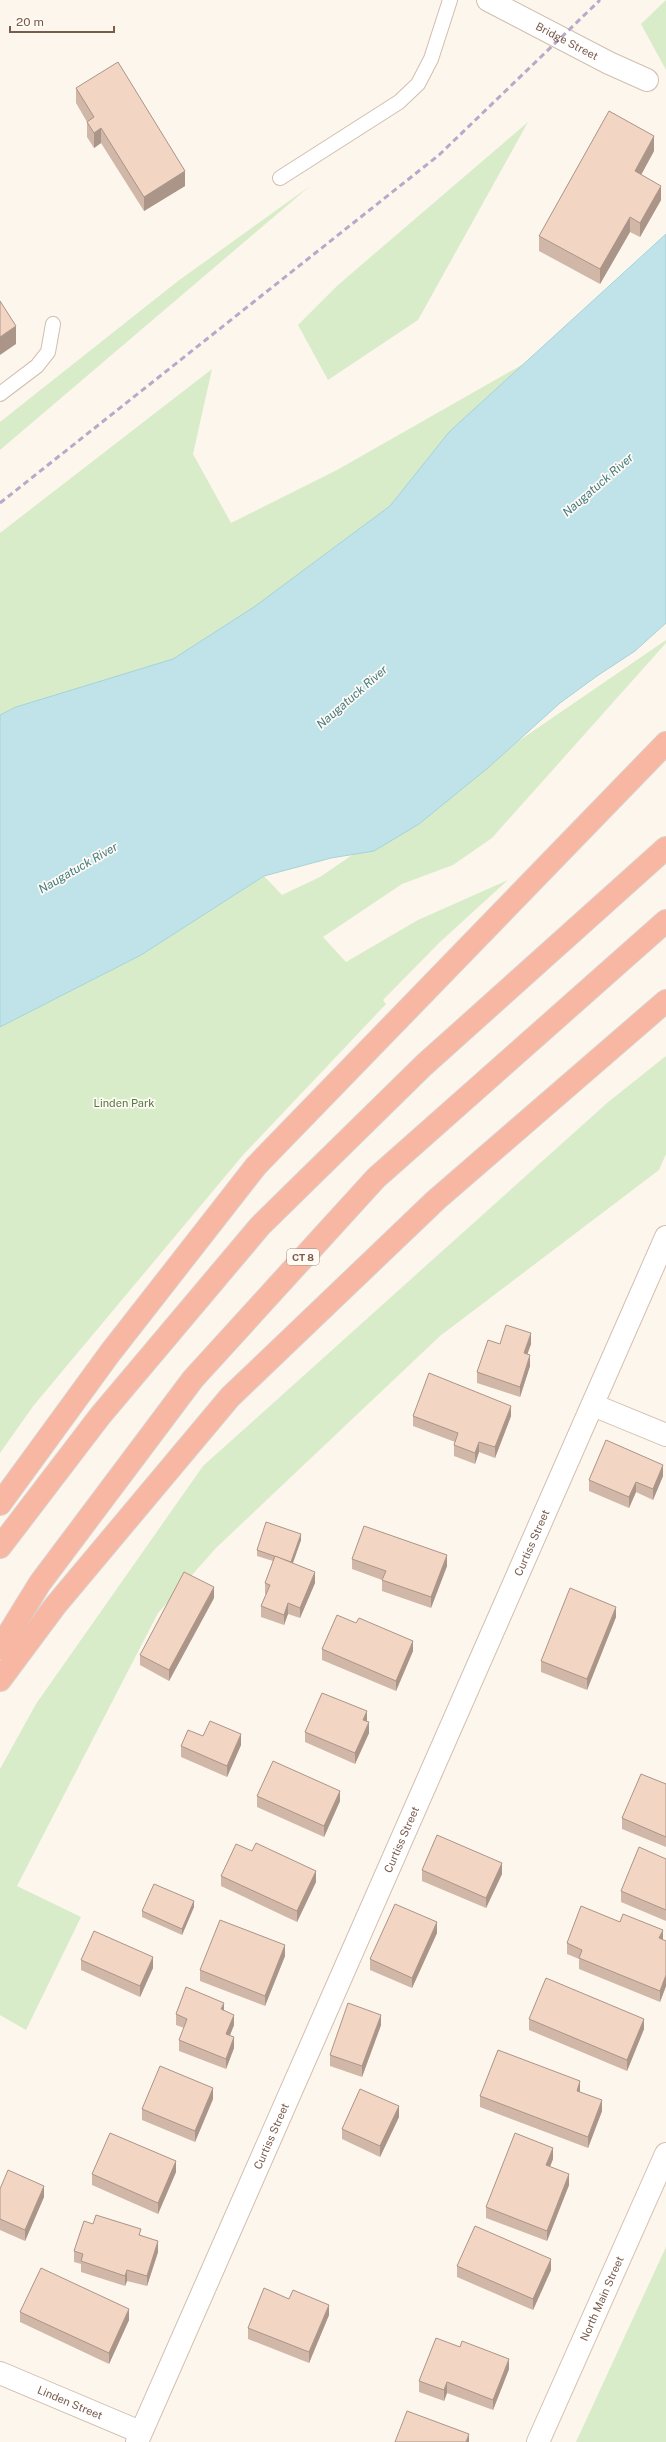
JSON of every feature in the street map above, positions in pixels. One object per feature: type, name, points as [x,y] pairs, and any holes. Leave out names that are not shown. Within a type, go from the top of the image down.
[{"type":"highway","points":[[0,1504],[110,1353],[256,1166],[666,744]]},
{"type":"highway","points":[[0,1547],[100,1416],[260,1226],[424,1065],[666,848]]},
{"type":"highway","name":"CT 8","points":[[0,1648],[40,1583],[193,1379],[376,1178],[666,920]]},
{"type":"highway","points":[[0,1680],[55,1606],[230,1397],[436,1200],[666,1001]]},
{"type":"street","name":"Bridge Street","points":[[488,0],[609,62],[648,80]]},
{"type":"street","name":"Curtiss Street","points":[[139,2437],[666,1237]]},
{"type":"street","points":[[593,1405],[666,1435]]},
{"type":"street","name":"North Main Street","points":[[538,2442],[666,2154]]},
{"type":"street","name":"Linden Street","points":[[0,2373],[139,2437]]},
{"type":"lane","points":[[280,178],[399,102],[418,84],[431,59],[450,0]]},
{"type":"lane","points":[[0,394],[37,366],[48,352],[53,324]]},
{"type":"green space","points":[[666,0],[666,70],[641,24]]},
{"type":"green space","points":[[528,122],[418,320],[328,380],[298,325],[338,285]]},
{"type":"green space","points":[[310,186],[0,450],[0,422],[178,281]]},
{"type":"green space","points":[[590,326],[214,669],[0,718],[0,533],[212,369],[193,454],[231,523],[337,470]]},
{"type":"green space","name":"Linden Park","points":[[666,640],[666,643],[492,838],[453,865],[402,884],[323,937],[346,962],[418,920],[508,880],[440,942],[383,1000],[386,1004],[243,1155],[34,1405],[0,1453],[0,1027],[141,955],[264,876],[282,895],[320,877]]},
{"type":"green space","points":[[666,1056],[666,1154],[659,1170],[440,1336],[216,1548],[158,1613],[17,1886],[81,1917],[26,2030],[0,2015],[0,1769],[36,1704],[203,1466],[607,1103]]},
{"type":"green space","points":[[666,2247],[666,2442],[576,2442]]},
{"type":"water","name":"Naugatuck River","points":[[666,234],[666,623],[635,651],[560,703],[489,767],[419,824],[374,851],[331,858],[264,876],[141,955],[0,1027],[0,715],[16,707],[173,659],[254,607],[390,506],[449,432]]},
{"type":"building","points":[[118,62],[185,171],[144,197],[101,128],[94,133],[87,122],[94,117],[76,88]]},
{"type":"building","points":[[609,111],[654,136],[635,171],[661,186],[640,223],[630,217],[600,269],[539,236]]},
{"type":"building","points":[[0,301],[16,326],[0,337]]},
{"type":"building","points":[[506,1325],[531,1333],[524,1353],[530,1355],[520,1387],[477,1372],[488,1340],[500,1344]]},
{"type":"building","points":[[429,1373],[511,1406],[495,1447],[479,1442],[475,1453],[454,1445],[458,1433],[413,1416]]},
{"type":"building","points":[[606,1440],[663,1465],[653,1489],[636,1482],[629,1497],[589,1480]]},
{"type":"building","points":[[266,1522],[301,1534],[291,1562],[257,1550]]},
{"type":"building","points":[[364,1526],[447,1555],[431,1597],[382,1580],[386,1571],[352,1559]]},
{"type":"building","points":[[275,1556],[315,1572],[300,1608],[288,1603],[284,1615],[261,1606],[270,1585],[265,1583]]},
{"type":"building","points":[[184,1572],[214,1587],[169,1670],[140,1655]]},
{"type":"building","points":[[570,1588],[616,1607],[587,1679],[541,1661]]},
{"type":"building","points":[[337,1615],[356,1623],[359,1618],[413,1641],[396,1681],[322,1649]]},
{"type":"building","points":[[322,1693],[367,1711],[363,1720],[369,1722],[355,1753],[305,1732]]},
{"type":"building","points":[[210,1721],[241,1734],[227,1766],[181,1746],[188,1730],[203,1736]]},
{"type":"building","points":[[273,1761],[340,1791],[324,1826],[257,1796]]},
{"type":"building","points":[[641,1774],[666,1784],[666,1837],[622,1818]]},
{"type":"building","points":[[437,1835],[502,1863],[486,1898],[422,1870]]},
{"type":"building","points":[[256,1843],[316,1871],[297,1911],[221,1876],[236,1844],[252,1851]]},
{"type":"building","points":[[639,1847],[666,1859],[666,1910],[621,1891]]},
{"type":"building","points":[[154,1884],[194,1901],[182,1929],[142,1911]]},
{"type":"building","points":[[395,1904],[437,1922],[412,1978],[370,1959]]},
{"type":"building","points":[[581,1906],[620,1922],[623,1914],[663,1930],[659,1938],[666,1941],[666,1975],[660,1991],[579,1958],[582,1950],[567,1943]]},
{"type":"building","points":[[220,1920],[285,1945],[265,1996],[200,1970]]},
{"type":"building","points":[[94,1931],[153,1957],[140,1986],[81,1960]]},
{"type":"building","points":[[546,1978],[644,2019],[627,2060],[529,2019]]},
{"type":"building","points":[[186,1987],[224,2003],[221,2009],[234,2015],[226,2034],[234,2037],[226,2059],[179,2040],[187,2019],[176,2014]]},
{"type":"building","points":[[348,2003],[381,2015],[362,2066],[330,2055]]},
{"type":"building","points":[[498,2050],[580,2081],[577,2091],[602,2100],[588,2137],[480,2096]]},
{"type":"building","points":[[160,2066],[213,2088],[195,2131],[142,2109]]},
{"type":"building","points":[[360,2089],[399,2106],[380,2146],[342,2129]]},
{"type":"building","points":[[110,2133],[176,2161],[158,2203],[92,2174]]},
{"type":"building","points":[[515,2133],[553,2148],[546,2165],[569,2174],[547,2231],[486,2207]]},
{"type":"building","points":[[8,2170],[44,2186],[25,2230],[0,2219],[0,2189]]},
{"type":"building","points":[[96,2215],[141,2229],[139,2235],[158,2241],[147,2276],[127,2270],[125,2276],[81,2261],[83,2254],[74,2251],[84,2221],[93,2224]]},
{"type":"building","points":[[475,2226],[551,2259],[533,2299],[457,2266]]},
{"type":"building","points":[[41,2268],[129,2309],[109,2353],[20,2312]]},
{"type":"building","points":[[264,2288],[289,2299],[293,2290],[329,2305],[309,2352],[248,2328]]},
{"type":"building","points":[[436,2338],[460,2347],[462,2341],[509,2359],[493,2400],[447,2382],[444,2390],[419,2381]]},
{"type":"building","points":[[407,2411],[469,2434],[466,2442],[395,2442]]},
{"type":"railway","points":[[0,503],[439,155],[600,0]]}]
